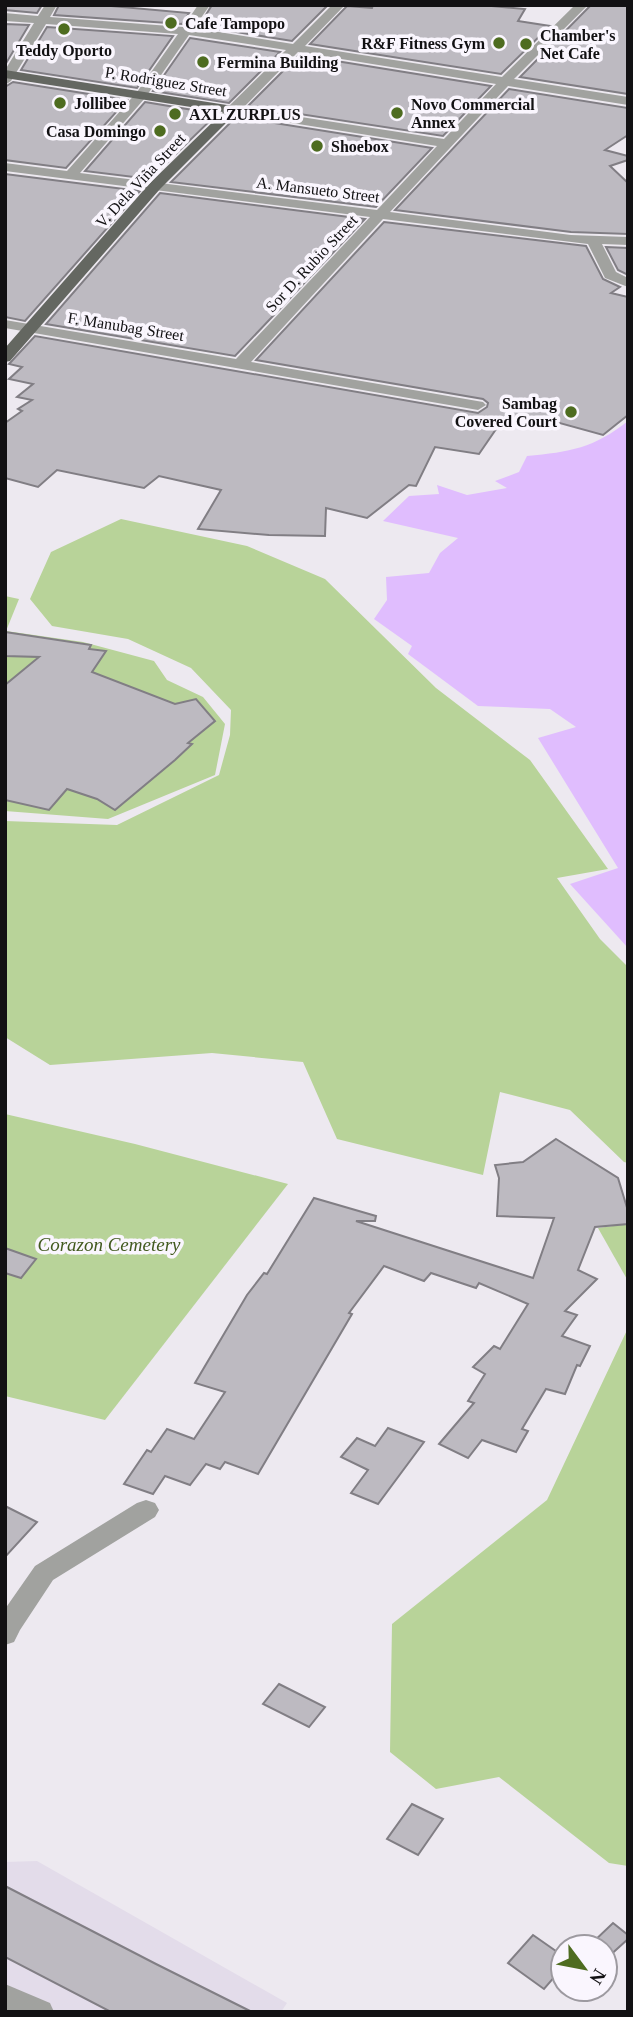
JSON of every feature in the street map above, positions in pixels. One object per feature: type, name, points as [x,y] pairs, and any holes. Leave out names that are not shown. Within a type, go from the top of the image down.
[{"type":"main road","name":"P. Rodriguez Street","points":[[7,76],[233,110]]},
{"type":"main road","name":"V. Dela Viña Street","points":[[5,358],[155,186],[233,110]]},
{"type":"street","points":[[7,76],[51,5]]},
{"type":"street","points":[[71,175],[141,95],[204,5]]},
{"type":"street","name":"V. Dela Viña Street","points":[[233,110],[339,5]]},
{"type":"street","name":"Sor D. Rubio Street","points":[[241,363],[505,81],[582,5]]},
{"type":"street","points":[[5,17],[187,31],[628,101]]},
{"type":"street","name":"P. Rodriguez Street","points":[[233,110],[446,143]]},
{"type":"street","name":"A. Mansueto Street","points":[[5,167],[379,215],[593,240],[628,241]]},
{"type":"street","points":[[593,240],[610,275],[628,283]]},
{"type":"street","name":"F. Manubag Street","points":[[5,324],[478,405]]},
{"type":"street","points":[[5,1635],[7,1627],[44,1573],[146,1510]]},
{"type":"street","points":[[5,1997],[39,2012]]},
{"type":"shaded area","points":[[628,421],[628,948],[570,884],[618,868],[538,738],[576,727],[550,709],[478,706],[408,654],[412,646],[374,619],[387,600],[386,577],[429,573],[440,553],[458,538],[383,521],[409,496],[439,494],[437,485],[467,495],[507,488],[495,481],[519,472],[527,456],[581,447],[604,437]]},
{"type":"shaded area","points":[[37,1861],[287,2003],[281,2012],[5,2012],[5,1862]]},
{"type":"green space","points":[[121,519],[247,546],[325,579],[436,688],[530,760],[608,869],[557,878],[600,939],[628,967],[628,1163],[570,1110],[500,1092],[483,1175],[337,1139],[303,1062],[212,1053],[50,1065],[5,1037],[5,821],[117,825],[219,775],[230,735],[231,710],[191,668],[128,639],[52,626],[30,599],[51,552]]},
{"type":"green space","points":[[5,596],[19,599],[6,631],[83,642],[154,661],[167,680],[203,697],[225,724],[215,775],[108,819],[5,811]]},
{"type":"green space","name":"Corazon Cemetery","points":[[5,1114],[288,1184],[105,1420],[5,1396]]},
{"type":"green space","points":[[628,1224],[628,1281],[598,1228]]},
{"type":"green space","points":[[628,1328],[628,1866],[609,1863],[499,1777],[436,1789],[390,1752],[392,1624],[547,1500]]},
{"type":"building","points":[[5,5],[42,5],[37,13],[5,10]]},
{"type":"building","points":[[59,5],[100,5],[189,13],[182,24],[54,15]]},
{"type":"building","points":[[212,5],[328,5],[292,41],[199,26]]},
{"type":"building","points":[[373,5],[481,5],[525,9],[518,21],[550,26],[501,74],[310,44],[347,6],[372,8]]},
{"type":"building","points":[[591,5],[628,5],[628,94],[520,77]]},
{"type":"building","points":[[5,24],[29,25],[5,65]]},
{"type":"building","points":[[47,27],[173,36],[137,88],[21,70]]},
{"type":"building","points":[[190,38],[280,52],[229,103],[153,91]]},
{"type":"building","points":[[299,55],[491,86],[443,136],[248,106]]},
{"type":"building","points":[[13,82],[127,100],[66,168],[5,160],[5,87]]},
{"type":"building","points":[[509,89],[628,108],[628,135],[605,150],[628,156],[628,160],[610,166],[628,183],[628,234],[571,232],[395,210]]},
{"type":"building","points":[[145,102],[217,114],[150,179],[85,171]]},
{"type":"building","points":[[236,117],[432,148],[376,207],[171,182]]},
{"type":"building","points":[[5,174],[140,191],[25,321],[5,317]]},
{"type":"building","points":[[160,193],[365,219],[235,356],[46,324]]},
{"type":"building","points":[[384,222],[586,246],[603,279],[620,287],[611,293],[628,297],[628,415],[603,435],[538,417],[524,428],[501,422],[479,454],[435,447],[416,486],[409,485],[367,518],[326,508],[325,536],[198,529],[221,490],[159,476],[144,488],[57,470],[38,487],[5,478],[5,423],[22,411],[18,409],[32,400],[17,397],[33,384],[9,379],[22,367],[9,364],[35,336],[478,413],[487,407],[488,403],[483,399],[256,360]]},
{"type":"building","points":[[606,247],[628,248],[628,275],[618,270]]},
{"type":"building","points":[[5,632],[91,645],[89,649],[106,651],[92,672],[175,704],[196,699],[215,721],[188,743],[192,744],[175,760],[115,810],[97,799],[67,789],[49,810],[5,800],[5,685],[39,657],[5,656]]},
{"type":"building","points":[[556,1139],[618,1178],[628,1211],[628,1224],[595,1227],[578,1270],[597,1279],[565,1311],[577,1315],[562,1336],[590,1346],[580,1366],[577,1365],[565,1394],[546,1389],[522,1429],[528,1431],[516,1452],[482,1440],[468,1458],[439,1444],[474,1403],[468,1401],[485,1374],[473,1367],[494,1346],[500,1349],[528,1304],[479,1283],[476,1288],[431,1273],[424,1281],[384,1266],[349,1313],[352,1314],[258,1474],[225,1462],[220,1469],[206,1464],[190,1485],[165,1476],[153,1494],[124,1484],[147,1450],[151,1452],[167,1429],[194,1439],[225,1392],[195,1383],[247,1295],[264,1273],[267,1274],[314,1198],[376,1216],[375,1221],[356,1221],[533,1278],[554,1218],[497,1216],[499,1178],[495,1165],[523,1162]]},
{"type":"building","points":[[5,1248],[36,1259],[21,1278],[5,1273]]},
{"type":"building","points":[[388,1428],[424,1442],[378,1504],[351,1493],[368,1470],[341,1457],[357,1438],[375,1446]]},
{"type":"building","points":[[5,1506],[37,1522],[5,1557]]},
{"type":"building","points":[[279,1684],[325,1707],[309,1727],[263,1704]]},
{"type":"building","points":[[412,1804],[443,1819],[418,1855],[387,1839]]},
{"type":"building","points":[[5,1886],[252,2012],[111,2012],[5,1957]]},
{"type":"building","points":[[613,1923],[628,1935],[628,1939],[619,1947],[619,1933],[603,1933]]},
{"type":"building","points":[[533,1935],[549,1946],[549,1983],[544,1989],[508,1963]]},
{"type":"place","name":"Cafe Tampopo","points":[[171,23]]},
{"type":"place","name":"Teddy Oporto","points":[[64,29]]},
{"type":"place","name":"R&F Fitness Gym","points":[[499,43]]},
{"type":"place","name":"Chamber's Net Cafe","points":[[526,44]]},
{"type":"place","name":"Fermina Building","points":[[203,62]]},
{"type":"place","name":"Jollibee","points":[[60,103]]},
{"type":"place","name":"Novo Commercial Annex","points":[[397,113]]},
{"type":"place","name":"AXL ZURPLUS","points":[[175,114]]},
{"type":"place","name":"Casa Domingo","points":[[160,131]]},
{"type":"place","name":"Shoebox","points":[[317,146]]},
{"type":"place","name":"Sambag Covered Court","points":[[571,412]]}]
